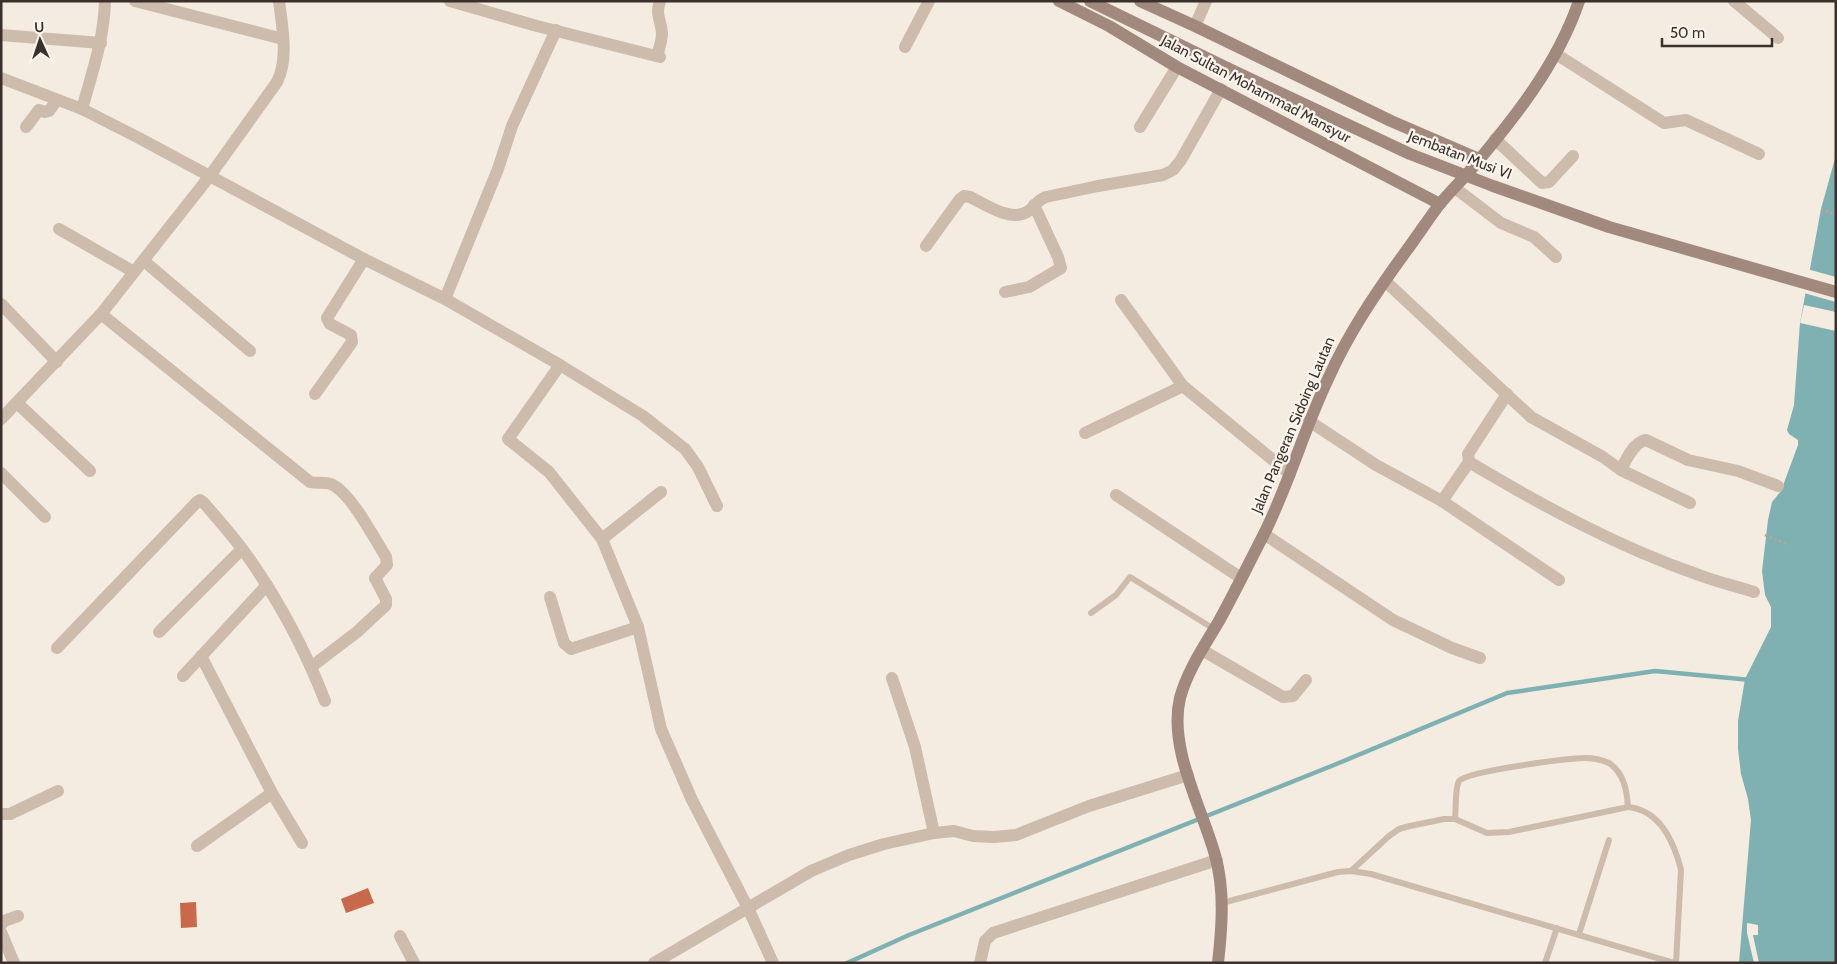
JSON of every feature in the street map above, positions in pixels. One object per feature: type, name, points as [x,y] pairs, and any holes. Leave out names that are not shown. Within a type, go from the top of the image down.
[{"type":"street","points":[[82,109],[101,42],[105,1]]},
{"type":"street","points":[[135,1],[283,39]]},
{"type":"street","points":[[1,419],[101,314],[209,177],[277,82],[282,70],[283,39],[279,1]]},
{"type":"street","points":[[450,1],[659,56],[662,32],[657,15],[660,1]]},
{"type":"street","points":[[904,47],[929,1]]},
{"type":"street","name":"Jalan Sultan Mohammad Mansyur","points":[[1059,1],[1109,26],[1177,67],[1440,204]]},
{"type":"street","name":"Jembatan Musi VI","points":[[1090,1],[1326,116],[1410,154],[1609,227],[1836,292]]},
{"type":"street","points":[[1140,1],[1392,122],[1480,159]]},
{"type":"street","points":[[1194,26],[1206,1]]},
{"type":"street","name":"Jalan Pangeran Sidoing Lautan","points":[[1216,858],[1188,775],[1178,733],[1178,708],[1186,683],[1264,534],[1290,474],[1309,421],[1341,350],[1385,281],[1440,204],[1480,159],[1538,82],[1570,27],[1579,1]]},
{"type":"street","points":[[1734,1],[1778,38]]},
{"type":"street","points":[[444,299],[498,169],[512,126],[556,30]]},
{"type":"street","points":[[1,35],[101,42]]},
{"type":"street","points":[[1556,54],[1664,123],[1686,120],[1759,154]]},
{"type":"street","points":[[1140,127],[1177,67]]},
{"type":"street","points":[[1,78],[82,109],[364,259],[444,299],[560,365],[643,416],[685,449],[698,467],[717,506]]},
{"type":"street","points":[[926,246],[964,196],[1006,214],[1023,214],[1046,197],[1098,186],[1156,177],[1173,170],[1191,144],[1221,89]]},
{"type":"street","points":[[26,127],[39,110],[49,111],[57,100]]},
{"type":"street","points":[[1495,139],[1542,183],[1549,182],[1573,156]]},
{"type":"street","points":[[1455,188],[1501,223],[1534,237],[1556,257]]},
{"type":"street","points":[[1005,292],[1029,287],[1061,268],[1056,252],[1034,205]]},
{"type":"street","points":[[59,229],[134,272]]},
{"type":"street","points":[[315,394],[352,342],[351,335],[330,324],[328,318],[364,259]]},
{"type":"street","points":[[144,260],[250,351]]},
{"type":"street","points":[[1385,281],[1531,417],[1603,457],[1621,470],[1690,503]]},
{"type":"street","points":[[1121,300],[1183,386],[1290,474]]},
{"type":"street","points":[[1,304],[57,362]]},
{"type":"street","points":[[101,314],[310,482],[329,483],[336,487],[352,504],[386,557],[387,565],[376,575],[375,580],[386,599],[386,605],[357,632],[311,667]]},
{"type":"street","points":[[560,365],[508,439],[549,472],[602,539],[638,627],[661,730],[692,800],[748,908],[772,962]]},
{"type":"street","points":[[1085,433],[1183,386]]},
{"type":"street","points":[[1507,394],[1468,454],[1470,462],[1532,500],[1608,537],[1700,576],[1754,592]]},
{"type":"street","points":[[17,403],[90,470]]},
{"type":"street","points":[[1309,421],[1376,465],[1442,501],[1559,580]]},
{"type":"street","points":[[1621,470],[1627,458],[1640,442],[1646,440],[1688,460],[1738,471],[1778,486]]},
{"type":"street","points":[[1442,501],[1470,462]]},
{"type":"street","points":[[1,474],[45,517]]},
{"type":"street","points":[[602,539],[661,492]]},
{"type":"street","points":[[1116,495],[1241,578]]},
{"type":"street","points":[[57,648],[200,500],[204,502],[242,549],[267,585],[292,627],[325,701]]},
{"type":"street","points":[[1264,534],[1393,620],[1452,648],[1480,658]]},
{"type":"street","points":[[159,632],[242,549]]},
{"type":"street","points":[[183,676],[267,585]]},
{"type":"street","points":[[550,597],[564,643],[571,649],[638,627]]},
{"type":"street","points":[[1202,650],[1283,697],[1292,696],[1306,680]]},
{"type":"street","points":[[201,656],[272,793],[302,843]]},
{"type":"street","points":[[892,678],[915,747],[934,833]]},
{"type":"street","points":[[654,963],[811,871],[842,858],[884,844],[934,833],[954,831],[988,837],[1016,835],[1089,806],[1188,775]]},
{"type":"street","points":[[1,814],[10,814],[58,791]]},
{"type":"street","points":[[197,846],[272,793]]},
{"type":"street","points":[[980,963],[985,941],[993,933],[1216,858],[1222,903],[1218,963]]},
{"type":"street","points":[[1,925],[4,921],[18,916]]},
{"type":"street","points":[[1,932],[14,963]]},
{"type":"street","points":[[400,936],[414,963]]},
{"type":"lane","points":[[1091,613],[1116,595],[1130,577],[1216,626]]},
{"type":"lane","points":[[1455,819],[1457,786],[1459,781],[1464,778],[1483,772],[1559,760],[1586,758],[1601,760],[1614,768],[1626,790],[1628,807]]},
{"type":"lane","points":[[1222,903],[1327,874],[1351,871],[1370,874],[1675,963],[1682,880],[1681,870],[1670,840],[1655,818],[1645,811],[1628,807],[1509,832],[1487,832],[1455,819],[1399,829],[1351,871]]},
{"type":"lane","points":[[1579,934],[1609,840]]},
{"type":"lane","points":[[1546,963],[1557,928]]},
{"type":"path","points":[[1821,209],[1836,215]]},
{"type":"path","points":[[1765,536],[1786,544]]},
{"type":"water","points":[[1836,155],[1836,963],[1739,963],[1751,820],[1748,799],[1741,774],[1738,749],[1738,721],[1745,679],[1771,627],[1771,607],[1765,595],[1762,571],[1768,520],[1772,502],[1781,491],[1798,445],[1798,440],[1789,434],[1787,430],[1794,405],[1800,323],[1821,209]]},
{"type":"pier","points":[[1807,269],[1836,277],[1836,302],[1804,293]]},
{"type":"pier","points":[[1804,305],[1836,312],[1836,331],[1800,323]]},
{"type":"pier","points":[[1747,923],[1758,925],[1758,935],[1753,935],[1759,963],[1754,963],[1747,933]]},
{"type":"building","points":[[368,888],[374,903],[346,913],[341,899]]},
{"type":"building","points":[[196,902],[197,927],[181,928],[180,903]]},
{"type":"waterway","points":[[847,963],[909,935],[1334,765],[1507,693],[1655,671],[1751,680]]}]
